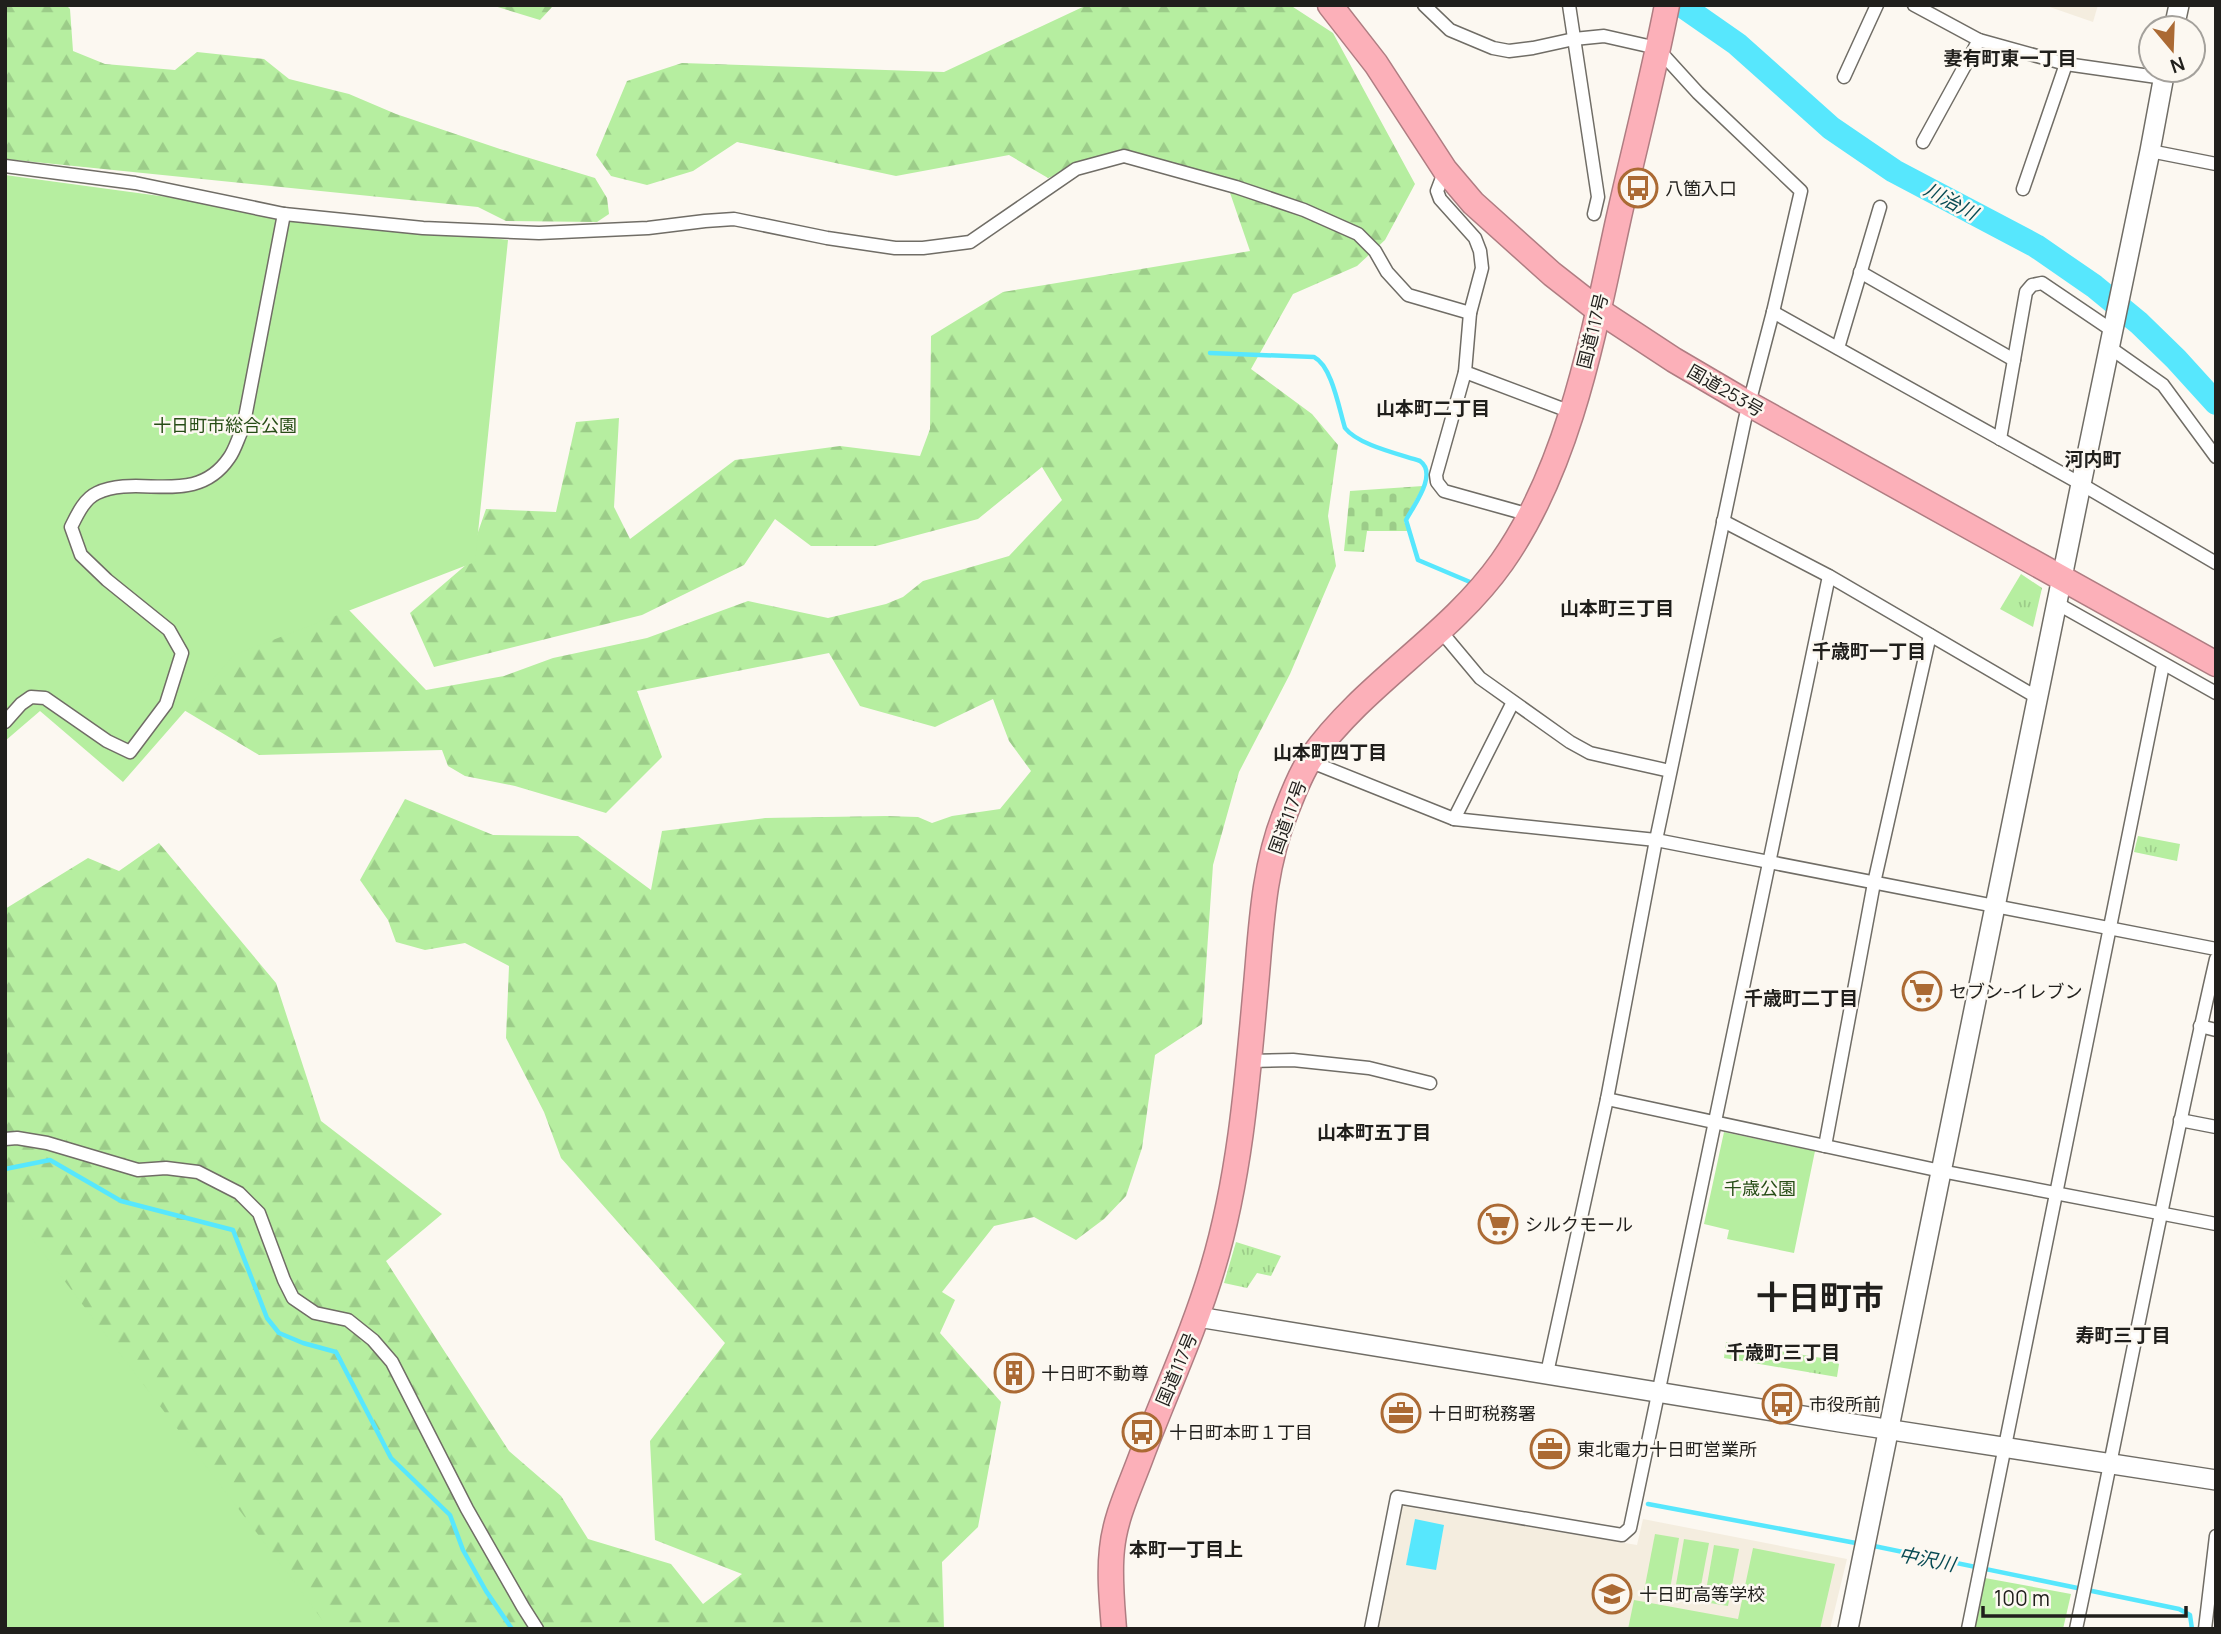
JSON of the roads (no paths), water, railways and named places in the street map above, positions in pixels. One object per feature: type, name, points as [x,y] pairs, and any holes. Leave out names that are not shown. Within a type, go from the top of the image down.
[{"type":"highway","name":"国道253号","points":[[1330,5],[1376,64],[1445,170],[1473,203],[1510,238],[1598,310],[1674,360],[1749,404],[2063,573],[2216,664]]},
{"type":"highway","name":"国道117号","points":[[1114,1629],[1112,1549],[1118,1516],[1198,1317],[1228,1215],[1250,1061],[1266,881],[1283,817],[1309,761],[1348,713],[1471,598],[1499,565],[1546,484],[1571,412],[1598,310],[1665,14]]},
{"type":"street","points":[[1424,5],[1450,30],[1493,48],[1515,50],[1574,38],[1604,36],[1657,48],[1698,93],[1801,191],[1723,522],[1656,839],[1607,1099],[1547,1373]]},
{"type":"street","points":[[1569,5],[1598,197],[1594,214]]},
{"type":"street","points":[[1844,77],[1877,5]]},
{"type":"street","points":[[1914,5],[1979,40],[2066,64],[2137,71]]},
{"type":"street","points":[[1923,142],[1979,40]]},
{"type":"street","points":[[2023,189],[2066,64]]},
{"type":"street","points":[[1848,1629],[2162,84]]},
{"type":"street","points":[[2150,151],[2216,164]]},
{"type":"street","points":[[5,166],[135,183],[284,214],[423,228],[539,233],[648,228],[734,219],[827,238],[895,248],[970,242],[1076,169],[1124,156],[1236,187],[1304,210],[1358,234],[1375,251],[1387,272],[1409,295],[1470,313]]},
{"type":"street","points":[[1445,170],[1437,191],[1440,199],[1475,238],[1482,268],[1470,313],[1465,372],[1436,475],[1437,482],[1444,491],[1530,515]]},
{"type":"street","points":[[1838,348],[1880,207]]},
{"type":"street","points":[[5,722],[31,697],[45,698],[107,741],[130,752],[166,704],[182,653],[169,630],[107,580],[81,555],[71,527],[80,508],[95,493],[121,486],[164,488],[188,485],[209,477],[229,459],[243,428],[284,214]]},
{"type":"street","points":[[1860,272],[2014,360]]},
{"type":"street","points":[[2000,439],[2026,292],[2032,285],[2042,283],[2112,334],[2163,385],[2216,457]]},
{"type":"street","points":[[1773,312],[2081,484],[2216,563]]},
{"type":"street","points":[[1465,372],[1571,412]]},
{"type":"street","points":[[1723,522],[1829,576],[2038,698]]},
{"type":"street","points":[[2063,573],[2216,650]]},
{"type":"street","points":[[1371,1629],[1397,1497],[1622,1535],[1630,1528],[1829,576]]},
{"type":"street","points":[[2058,604],[2216,693]]},
{"type":"street","points":[[1439,629],[1480,678],[1570,742],[1590,754],[1670,771]]},
{"type":"street","points":[[1825,1146],[1874,883],[1930,635]]},
{"type":"street","points":[[1968,1629],[2163,664]]},
{"type":"street","points":[[1454,819],[1513,702]]},
{"type":"street","points":[[1309,761],[1454,819],[1656,839],[2216,950]]},
{"type":"street","points":[[2076,1629],[2180,1120],[2216,959]]},
{"type":"street","points":[[2200,1026],[2216,1030]]},
{"type":"street","points":[[1250,1061],[1293,1060],[1369,1068],[1430,1083]]},
{"type":"street","points":[[1607,1099],[1941,1171],[2216,1224]]},
{"type":"street","points":[[2180,1120],[2216,1127]]},
{"type":"street","points":[[5,1139],[17,1138],[47,1143],[138,1170],[166,1168],[198,1172],[239,1193],[259,1213],[293,1298],[316,1314],[348,1320],[373,1340],[392,1362],[467,1509],[537,1629]]},
{"type":"street","points":[[1198,1317],[1889,1430],[2216,1480]]},
{"type":"street","points":[[2205,1629],[2216,1536]]},
{"type":"water","points":[[1415,1519],[1444,1525],[1436,1570],[1406,1565]]},
{"type":"waterway","name":"川治川","points":[[1681,5],[1737,44],[1831,128],[1894,171],[2036,246],[2094,286],[2139,323],[2216,403]]},
{"type":"waterway","points":[[1210,353],[1314,357],[1320,362],[1330,378],[1345,428],[1369,444],[1420,461],[1425,467],[1427,474],[1423,490],[1406,520],[1418,560],[1470,582]]},
{"type":"waterway","points":[[5,1169],[50,1160],[121,1201],[233,1230],[267,1318],[279,1333],[336,1352],[391,1458],[450,1515],[463,1550],[512,1629]]},
{"type":"waterway","name":"中沢川","points":[[1648,1504],[1861,1544]]},
{"type":"waterway","name":"中沢川","points":[[1869,1545],[2179,1609],[2190,1615],[2192,1629]]},
{"type":"place","name":"八箇入口","points":[[1638,188]]},
{"type":"place","name":"セブン-イレブン","points":[[1922,991]]},
{"type":"place","name":"シルクモール","points":[[1498,1224]]},
{"type":"place","name":"十日町不動尊","points":[[1014,1373]]},
{"type":"place","name":"市役所前","points":[[1782,1404]]},
{"type":"place","name":"十日町税務署","points":[[1401,1413]]},
{"type":"place","name":"十日町本町１丁目","points":[[1142,1432]]},
{"type":"place","name":"東北電力十日町営業所","points":[[1550,1449]]},
{"type":"place","name":"十日町高等学校","points":[[1612,1594]]},
{"type":"district","name":"妻有町東一丁目","points":[[2010,58]]},
{"type":"district","name":"山本町二丁目","points":[[1433,408]]},
{"type":"district","name":"河内町","points":[[2093,459]]},
{"type":"district","name":"山本町三丁目","points":[[1617,608]]},
{"type":"district","name":"千歳町一丁目","points":[[1869,651]]},
{"type":"district","name":"山本町四丁目","points":[[1330,752]]},
{"type":"district","name":"千歳町二丁目","points":[[1801,998]]},
{"type":"district","name":"山本町五丁目","points":[[1374,1132]]},
{"type":"district","name":"十日町市","points":[[1820,1297]]},
{"type":"district","name":"寿町三丁目","points":[[2123,1335]]},
{"type":"district","name":"千歳町三丁目","points":[[1783,1352]]},
{"type":"district","name":"本町一丁目上","points":[[1186,1549]]},
{"type":"park label","name":"十日町市総合公園","points":[[225,425]]},
{"type":"park label","name":"千歳公園","points":[[1760,1188]]}]
